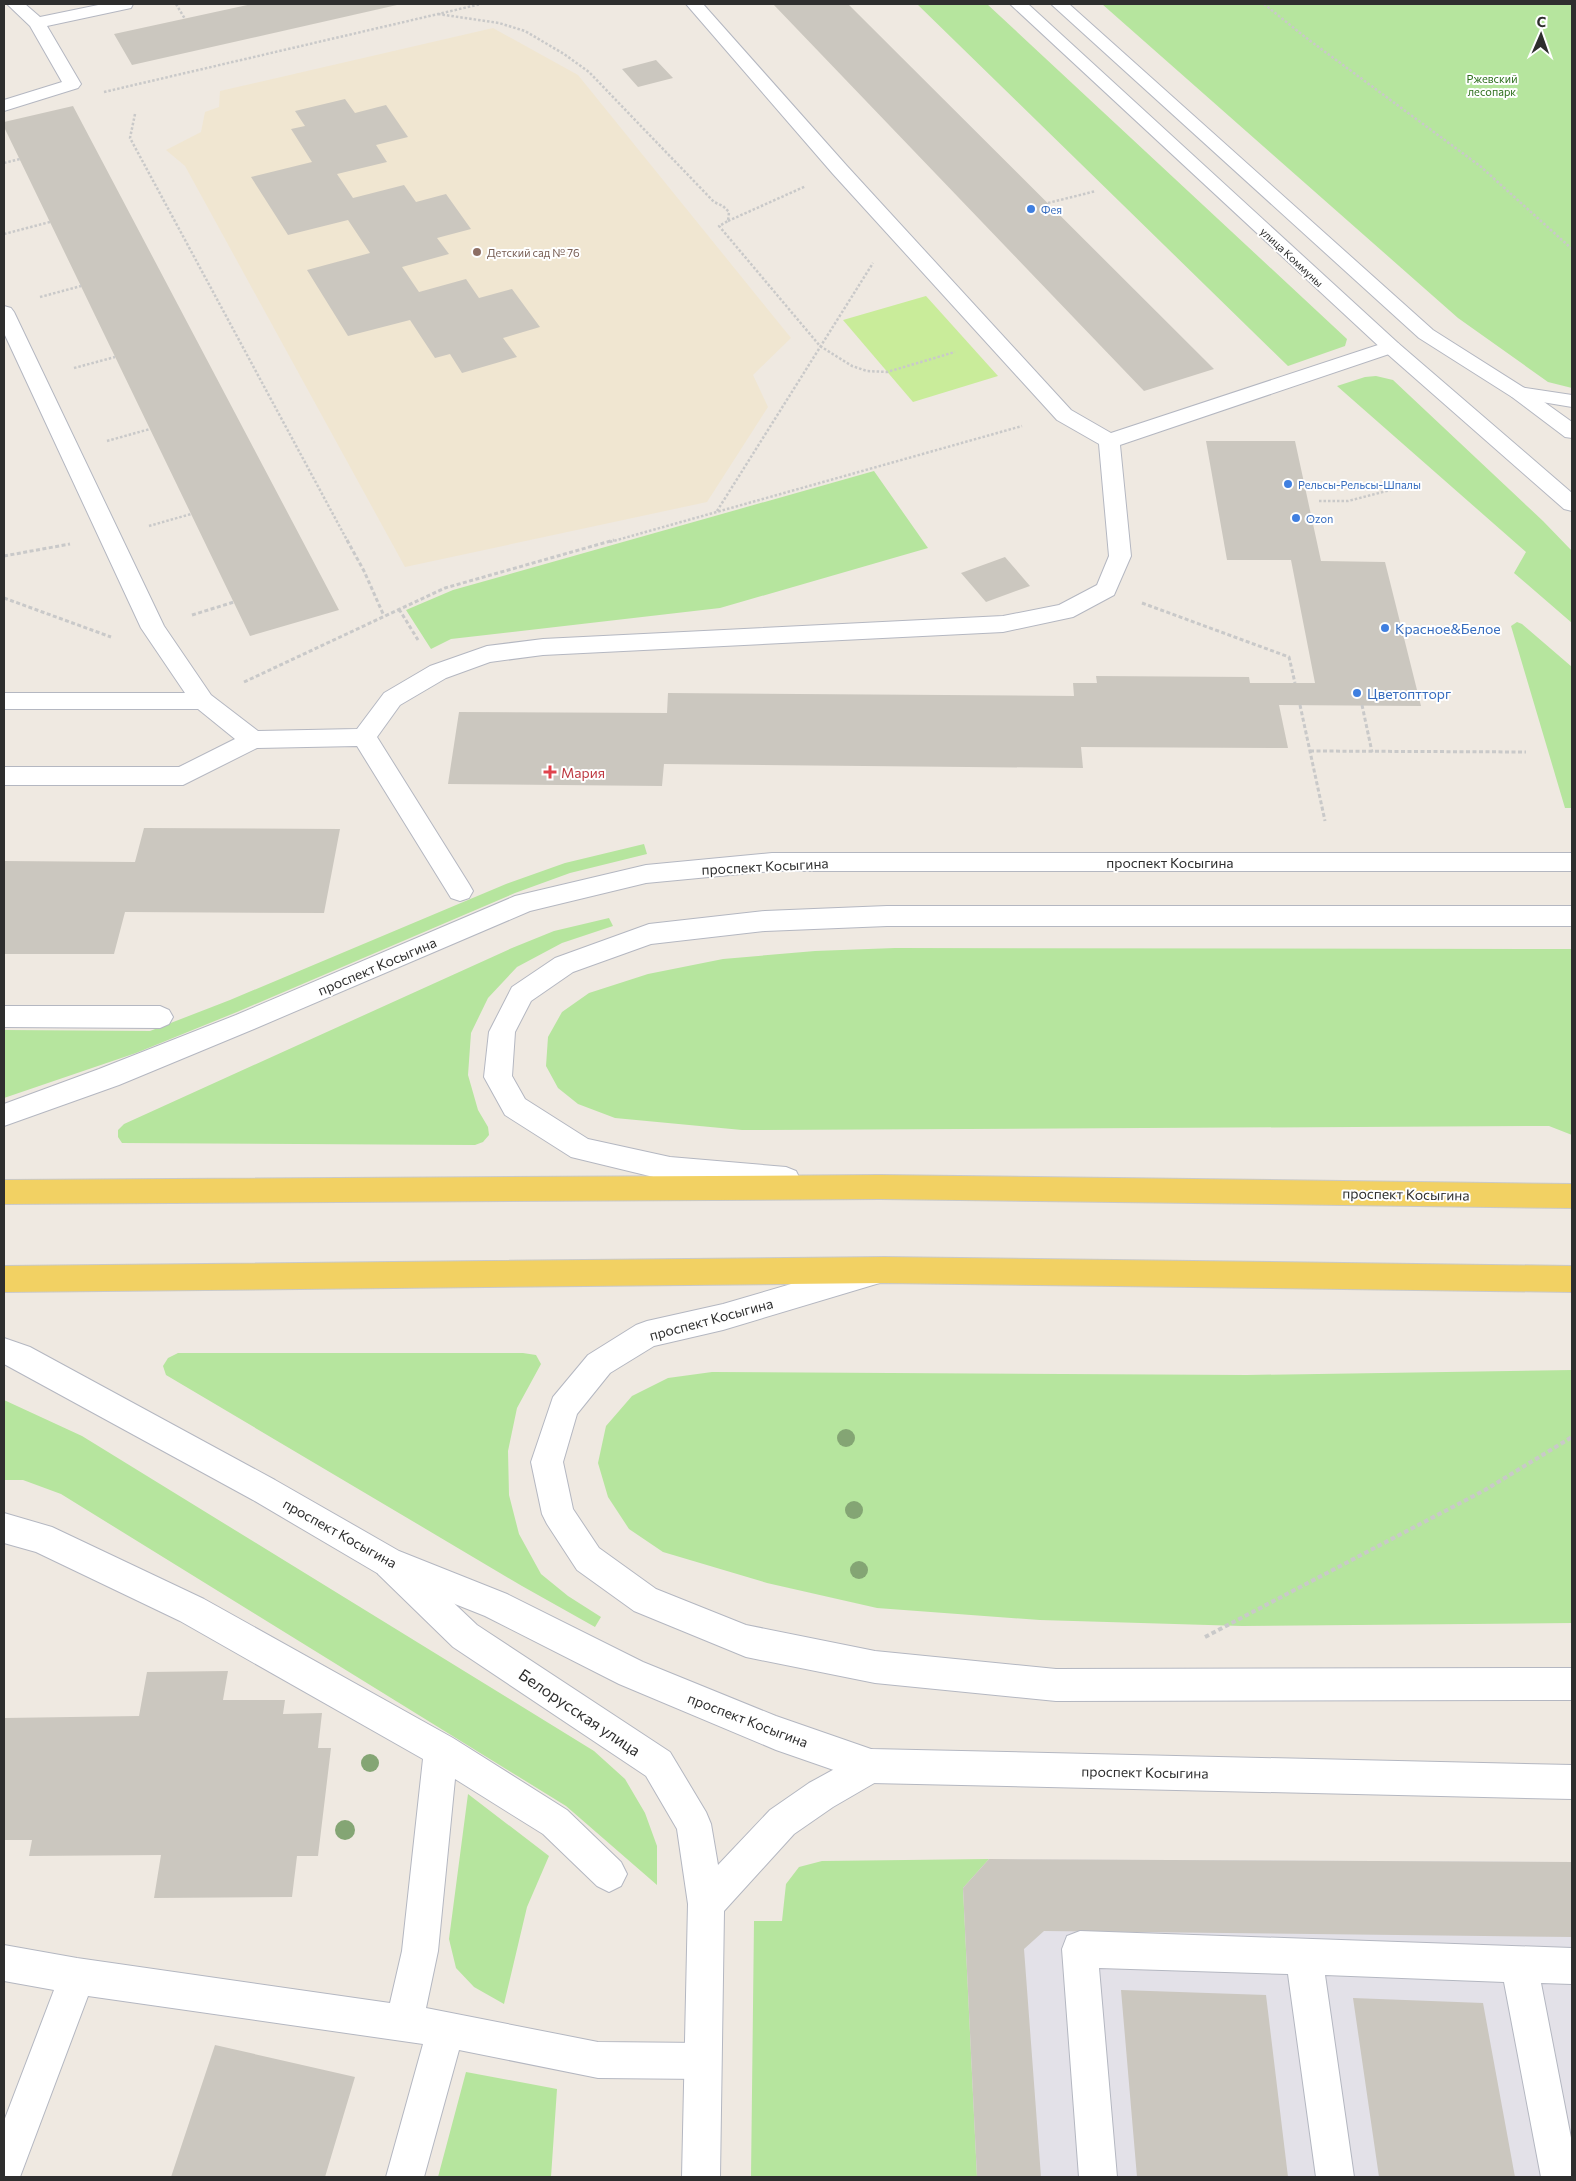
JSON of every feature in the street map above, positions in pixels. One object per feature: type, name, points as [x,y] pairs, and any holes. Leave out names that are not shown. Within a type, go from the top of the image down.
[{"type":"main road","points":[[4,106],[72,84],[37,23],[15,4]]},
{"type":"main road","points":[[37,23],[125,4]]},
{"type":"main road","points":[[694,4],[840,170],[1064,415],[1109,441],[1391,347]]},
{"type":"main road","name":"улица Коммуны","points":[[1018,4],[1391,347],[1572,504]]},
{"type":"main road","points":[[1059,4],[1426,334],[1519,393],[1572,432]]},
{"type":"main road","points":[[4,312],[11,346],[109,537],[153,628],[203,701],[253,740]]},
{"type":"main road","points":[[1519,393],[1572,401]]},
{"type":"main road","points":[[364,737],[392,699],[438,672],[487,654],[543,647],[1003,624],[1065,612],[1106,590],[1120,556],[1109,441]]},
{"type":"main road","points":[[4,701],[203,701]]},
{"type":"main road","points":[[4,776],[183,776],[253,740],[364,737]]},
{"type":"main road","points":[[364,737],[460,891]]},
{"type":"main road","name":"проспект Косыгина","points":[[4,1115],[109,1077],[245,1022],[524,903],[646,874],[782,862],[1572,862]]},
{"type":"main road","name":"проспект Косыгина","points":[[880,1187],[670,1169],[581,1149],[515,1107],[498,1077],[502,1032],[521,994],[564,965],[649,934],[755,922],[888,916],[1572,916]]},
{"type":"main road","points":[[4,1016],[160,1016]]},
{"type":"main road","name":"проспект Косыгина","points":[[4,1192],[880,1187],[1572,1196]]},
{"type":"main road","name":"проспект Косыгина","points":[[4,1279],[884,1270],[1572,1280]]},
{"type":"main road","name":"проспект Косыгина","points":[[884,1270],[723,1317],[648,1334],[599,1364],[564,1407],[547,1462],[558,1514],[588,1559],[645,1600],[746,1641],[874,1667],[1056,1684],[1572,1684]]},
{"type":"main road","name":"проспект Косыгина","points":[[4,1351],[19,1356],[264,1490],[388,1562],[496,1605],[630,1673],[776,1732],[871,1766],[1572,1782]]},
{"type":"main road","points":[[4,1528],[41,1538],[192,1610],[441,1750],[555,1822],[609,1874]]},
{"type":"main road","name":"Белорусская улица","points":[[388,1562],[465,1636],[658,1764],[694,1824],[706,1904],[701,2177]]},
{"type":"main road","points":[[404,2023],[420,1951],[441,1750]]},
{"type":"main road","points":[[706,1904],[782,1822],[821,1795],[871,1766]]},
{"type":"main road","points":[[1098,2177],[1080,1949],[1572,1966]]},
{"type":"main road","points":[[1304,1958],[1335,2177]]},
{"type":"main road","points":[[4,1964],[446,2029],[598,2060],[703,2061]]},
{"type":"main road","points":[[1519,1964],[1560,2177]]},
{"type":"main road","points":[[4,2170],[77,1976]]},
{"type":"main road","points":[[406,2177],[446,2029]]},
{"type":"path","points":[[176,4],[185,19]]},
{"type":"path","points":[[103,92],[481,4]]},
{"type":"path","points":[[1264,4],[1480,166],[1572,249]]},
{"type":"path","points":[[438,14],[499,23],[524,31],[564,54],[589,72],[714,202],[723,206],[729,212],[728,220]]},
{"type":"path","points":[[135,114],[130,138],[364,571],[384,616]]},
{"type":"path","points":[[4,163],[20,159]]},
{"type":"path","points":[[840,170],[728,220],[719,226],[820,346],[852,366],[867,371],[887,372],[997,341]]},
{"type":"path","points":[[1048,204],[1096,191]]},
{"type":"path","points":[[4,234],[50,222]]},
{"type":"path","points":[[717,511],[895,229]]},
{"type":"path","points":[[203,701],[445,588],[1064,415]]},
{"type":"path","points":[[1320,501],[1348,501],[1402,486]]},
{"type":"path","points":[[4,556],[109,537]]},
{"type":"path","points":[[1106,590],[1289,657],[1295,683]]},
{"type":"path","points":[[4,598],[115,638],[153,628]]},
{"type":"path","points":[[1402,629],[1489,629]]},
{"type":"path","points":[[1300,705],[1325,821]]},
{"type":"path","points":[[1362,705],[1372,752]]},
{"type":"path","points":[[1310,751],[1526,752]]},
{"type":"path","points":[[1205,1637],[1485,1490],[1572,1437]]},
{"type":"shaded area","name":"Детский сад № 76","points":[[493,28],[578,75],[791,338],[753,375],[768,407],[707,502],[405,567],[185,166],[166,150],[201,132],[205,112],[219,107],[220,91]]},
{"type":"shaded area","points":[[989,1859],[1572,1862],[1572,2177],[977,2177],[963,1888]]},
{"type":"green space","points":[[917,4],[987,4],[1347,339],[1345,346],[1288,366]]},
{"type":"green space","name":"Ржевский лесопарк","points":[[1102,4],[1572,4],[1572,388],[1548,382],[1458,318]]},
{"type":"green space","points":[[926,296],[998,376],[913,402],[843,320]]},
{"type":"green space","points":[[1376,376],[1393,380],[1543,521],[1572,551],[1572,623],[1514,573],[1526,552],[1337,386],[1365,377]]},
{"type":"green space","points":[[874,471],[928,548],[720,608],[451,639],[431,649],[406,610],[453,590]]},
{"type":"green space","points":[[1517,622],[1522,624],[1572,667],[1572,808],[1565,808],[1511,626]]},
{"type":"green space","points":[[644,844],[647,854],[570,873],[515,893],[237,1012],[136,1053],[4,1098],[4,1030],[150,1031],[230,1000],[506,884],[565,863]]},
{"type":"green space","points":[[609,918],[613,926],[562,943],[517,967],[488,998],[471,1033],[468,1075],[478,1110],[488,1127],[489,1135],[483,1142],[475,1145],[122,1143],[118,1137],[118,1130],[124,1124],[512,948],[554,931]]},
{"type":"green space","points":[[895,948],[1572,949],[1572,1135],[1549,1126],[742,1130],[615,1118],[578,1104],[558,1088],[546,1066],[548,1037],[562,1012],[589,993],[648,974],[723,959],[815,951]]},
{"type":"green space","points":[[178,1353],[523,1353],[536,1355],[541,1364],[517,1408],[508,1451],[509,1495],[519,1534],[541,1574],[568,1596],[601,1617],[595,1627],[522,1586],[166,1375],[163,1366],[168,1358]]},
{"type":"green space","points":[[1572,1370],[1572,1623],[1242,1626],[1040,1620],[877,1608],[767,1583],[663,1552],[629,1529],[608,1497],[598,1463],[606,1426],[632,1396],[668,1378],[712,1372],[1247,1375]]},
{"type":"green space","points":[[4,1400],[82,1436],[594,1751],[625,1779],[645,1813],[657,1846],[657,1885],[566,1806],[61,1494],[23,1480],[4,1480]]},
{"type":"green space","points":[[468,1794],[549,1856],[527,1907],[504,2004],[474,1987],[456,1968],[449,1939]]},
{"type":"green space","points":[[989,1859],[963,1888],[977,2177],[751,2177],[754,1921],[782,1921],[786,1884],[799,1867],[822,1861]]},
{"type":"green space","points":[[466,2072],[557,2089],[551,2177],[438,2177]]},
{"type":"building","points":[[252,4],[397,5],[132,65],[114,34]]},
{"type":"building","points":[[773,4],[848,4],[1214,369],[1144,391]]},
{"type":"building","points":[[656,60],[673,78],[638,87],[622,69]]},
{"type":"building","points":[[345,99],[355,113],[386,105],[408,137],[376,145],[387,162],[337,174],[353,198],[404,185],[416,202],[446,194],[471,229],[437,238],[449,254],[402,267],[419,292],[466,279],[479,298],[512,289],[540,327],[503,338],[517,357],[462,373],[450,354],[435,358],[410,320],[348,336],[307,270],[370,253],[348,220],[288,235],[251,177],[312,162],[291,129],[305,126],[295,111]]},
{"type":"building","points":[[73,106],[339,610],[250,636],[4,127],[4,122]]},
{"type":"building","points":[[1206,441],[1295,441],[1321,561],[1385,562],[1421,706],[1279,705],[1288,748],[1081,747],[1083,768],[664,764],[662,786],[448,784],[459,712],[667,713],[668,693],[1074,696],[1073,683],[1097,683],[1096,676],[1249,677],[1250,683],[1315,683],[1291,560],[1227,560]]},
{"type":"building","points":[[1005,557],[1030,586],[986,602],[961,573]]},
{"type":"building","points":[[144,828],[340,829],[324,913],[125,912],[114,954],[4,954],[4,861],[135,862]]},
{"type":"building","points":[[228,1671],[223,1700],[285,1700],[283,1714],[322,1713],[318,1748],[331,1748],[318,1856],[297,1856],[292,1897],[154,1898],[161,1855],[29,1856],[32,1840],[4,1840],[4,1718],[139,1716],[147,1672]]},
{"type":"building","points":[[989,1859],[1572,1862],[1572,1937],[1044,1931],[1024,1949],[1041,2177],[977,2177],[963,1888]]},
{"type":"building","points":[[1121,1990],[1266,1995],[1288,2177],[1137,2177]]},
{"type":"building","points":[[1353,1998],[1483,2003],[1515,2177],[1379,2177]]},
{"type":"building","points":[[215,2045],[355,2077],[325,2177],[171,2177]]},
{"type":"place","name":"Фея","points":[[1031,209]]},
{"type":"place","name":"Детский сад № 76","points":[[477,252]]},
{"type":"place","name":"Рельсы-Рельсы-Шпалы","points":[[1288,484]]},
{"type":"place","name":"Ozon","points":[[1296,518]]},
{"type":"place","name":"Красное&Белое","points":[[1385,628]]},
{"type":"place","name":"Цветоптторг","points":[[1357,693]]},
{"type":"place","name":"Мария","points":[[550,772]]}]
